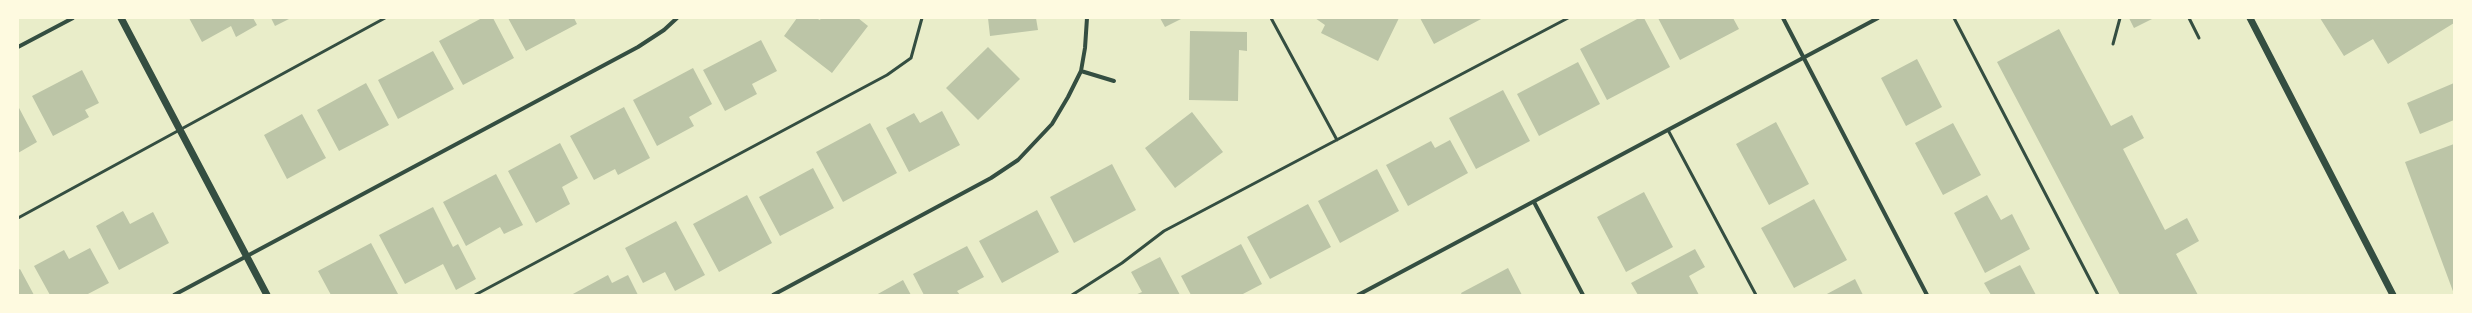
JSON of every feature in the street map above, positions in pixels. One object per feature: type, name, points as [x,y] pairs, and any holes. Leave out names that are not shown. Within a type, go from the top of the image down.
[{"type":"street","points":[[18,47],[73,18]]},
{"type":"street","points":[[121,18],[266,295]]},
{"type":"street","points":[[174,295],[638,47],[664,30],[677,18]]},
{"type":"street","points":[[774,295],[991,178],[1018,160],[1052,124],[1081,71],[1085,48],[1087,18]]},
{"type":"street","points":[[1783,18],[1928,295]]},
{"type":"street","points":[[1358,295],[1878,18]]},
{"type":"street","points":[[2250,18],[2393,295]]},
{"type":"street","points":[[1081,71],[1114,81]]},
{"type":"street","points":[[1534,202],[1583,295]]},
{"type":"lane","points":[[18,218],[385,18]]},
{"type":"lane","points":[[475,295],[887,75],[911,58],[922,18]]},
{"type":"lane","points":[[1271,18],[1337,140]]},
{"type":"lane","points":[[1072,295],[1122,263],[1164,231],[1568,18]]},
{"type":"lane","points":[[1954,18],[2098,295]]},
{"type":"lane","points":[[2113,44],[2120,18]]},
{"type":"lane","points":[[2188,18],[2199,38]]},
{"type":"lane","points":[[1668,130],[1756,295]]},
{"type":"building","points":[[189,18],[253,18],[257,25],[236,37],[231,26],[202,42]]},
{"type":"building","points":[[271,18],[291,18],[275,26]]},
{"type":"building","points":[[482,18],[493,18],[514,58],[463,85],[439,41]]},
{"type":"building","points":[[508,18],[574,18],[577,24],[526,51]]},
{"type":"building","points":[[797,18],[816,18],[820,20],[821,18],[858,18],[868,26],[832,73],[784,36]]},
{"type":"building","points":[[988,18],[1036,18],[1038,30],[990,36]]},
{"type":"building","points":[[1160,18],[1183,18],[1165,27]]},
{"type":"building","points":[[1315,18],[1399,18],[1378,61],[1321,33],[1325,25]]},
{"type":"building","points":[[1420,18],[1483,18],[1434,44]]},
{"type":"building","points":[[1639,18],[1644,18],[1670,67],[1607,100],[1580,49]]},
{"type":"building","points":[[1658,18],[1733,18],[1739,29],[1680,60]]},
{"type":"building","points":[[2129,18],[2154,18],[2134,28]]},
{"type":"building","points":[[2320,18],[2454,18],[2454,23],[2388,64],[2373,39],[2344,56]]},
{"type":"building","points":[[2059,29],[2111,126],[2132,115],[2144,138],[2123,149],[2165,230],[2187,218],[2199,241],[2176,254],[2198,295],[2120,295],[1997,62]]},
{"type":"building","points":[[1190,31],[1247,32],[1247,51],[1239,50],[1238,101],[1189,100]]},
{"type":"building","points":[[761,40],[777,71],[752,84],[757,94],[725,111],[703,70]]},
{"type":"building","points":[[988,47],[1020,79],[978,120],[946,88]]},
{"type":"building","points":[[433,51],[454,89],[398,119],[378,80]]},
{"type":"building","points":[[1917,59],[1942,107],[1906,126],[1881,78]]},
{"type":"building","points":[[1578,62],[1600,104],[1539,136],[1517,94]]},
{"type":"building","points":[[693,68],[712,104],[689,117],[694,126],[657,146],[633,100]]},
{"type":"building","points":[[82,70],[99,103],[85,110],[89,117],[53,136],[32,96]]},
{"type":"building","points":[[366,83],[389,125],[339,151],[317,110]]},
{"type":"building","points":[[2454,83],[2454,120],[2420,134],[2407,103]]},
{"type":"building","points":[[1503,90],[1530,141],[1476,169],[1449,118]]},
{"type":"building","points":[[18,106],[37,142],[18,153]]},
{"type":"building","points":[[624,107],[650,158],[618,175],[615,169],[594,180],[570,136]]},
{"type":"building","points":[[942,111],[960,145],[909,172],[886,128],[914,113],[920,123]]},
{"type":"building","points":[[1192,112],[1223,152],[1175,188],[1145,148]]},
{"type":"building","points":[[302,114],[326,158],[287,179],[264,135]]},
{"type":"building","points":[[1776,122],[1809,184],[1769,205],[1736,144]]},
{"type":"building","points":[[870,123],[897,173],[843,202],[816,152]]},
{"type":"building","points":[[1953,123],[1981,175],[1943,195],[1915,143]]},
{"type":"building","points":[[1450,140],[1468,173],[1408,206],[1386,165],[1431,141],[1435,148]]},
{"type":"building","points":[[560,143],[578,178],[562,187],[570,204],[536,223],[508,171]]},
{"type":"building","points":[[2454,144],[2454,294],[2405,162]]},
{"type":"building","points":[[1112,164],[1136,210],[1074,243],[1050,197]]},
{"type":"building","points":[[813,168],[834,208],[780,236],[759,197]]},
{"type":"building","points":[[1377,169],[1399,211],[1340,243],[1318,201]]},
{"type":"building","points":[[496,174],[523,225],[504,234],[500,227],[466,246],[443,202]]},
{"type":"building","points":[[1644,192],[1673,247],[1626,272],[1597,217]]},
{"type":"building","points":[[747,195],[772,243],[719,272],[693,224]]},
{"type":"building","points":[[1987,195],[2001,220],[2012,214],[2030,249],[1985,273],[1954,213]]},
{"type":"building","points":[[1814,199],[1847,260],[1794,288],[1761,228]]},
{"type":"building","points":[[1308,204],[1331,247],[1270,279],[1247,237]]},
{"type":"building","points":[[433,207],[453,247],[458,244],[476,279],[456,290],[443,264],[405,284],[379,235]]},
{"type":"building","points":[[1037,210],[1059,252],[1002,283],[979,241]]},
{"type":"building","points":[[123,211],[130,224],[153,212],[169,243],[119,270],[96,226]]},
{"type":"building","points":[[676,221],[705,275],[675,291],[665,272],[643,283],[625,248]]},
{"type":"building","points":[[371,243],[398,294],[331,295],[318,271]]},
{"type":"building","points":[[1241,244],[1262,284],[1241,295],[1191,295],[1181,276]]},
{"type":"building","points":[[967,246],[984,277],[957,291],[960,295],[924,295],[913,274]]},
{"type":"building","points":[[90,248],[109,283],[86,295],[50,295],[34,266],[64,250],[69,259]]},
{"type":"building","points":[[1695,249],[1705,267],[1689,276],[1699,295],[1638,295],[1631,283]]},
{"type":"building","points":[[1160,257],[1180,295],[1135,295],[1142,292],[1131,272]]},
{"type":"building","points":[[2020,265],[2036,295],[1991,295],[1984,283]]},
{"type":"building","points":[[1508,268],[1522,295],[1462,295],[1461,293]]},
{"type":"building","points":[[20,269],[34,295],[18,295],[18,270]]},
{"type":"building","points":[[608,275],[612,283],[628,275],[638,295],[571,295]]},
{"type":"building","points":[[1855,279],[1863,295],[1825,295]]},
{"type":"building","points":[[903,280],[911,295],[876,295]]}]
